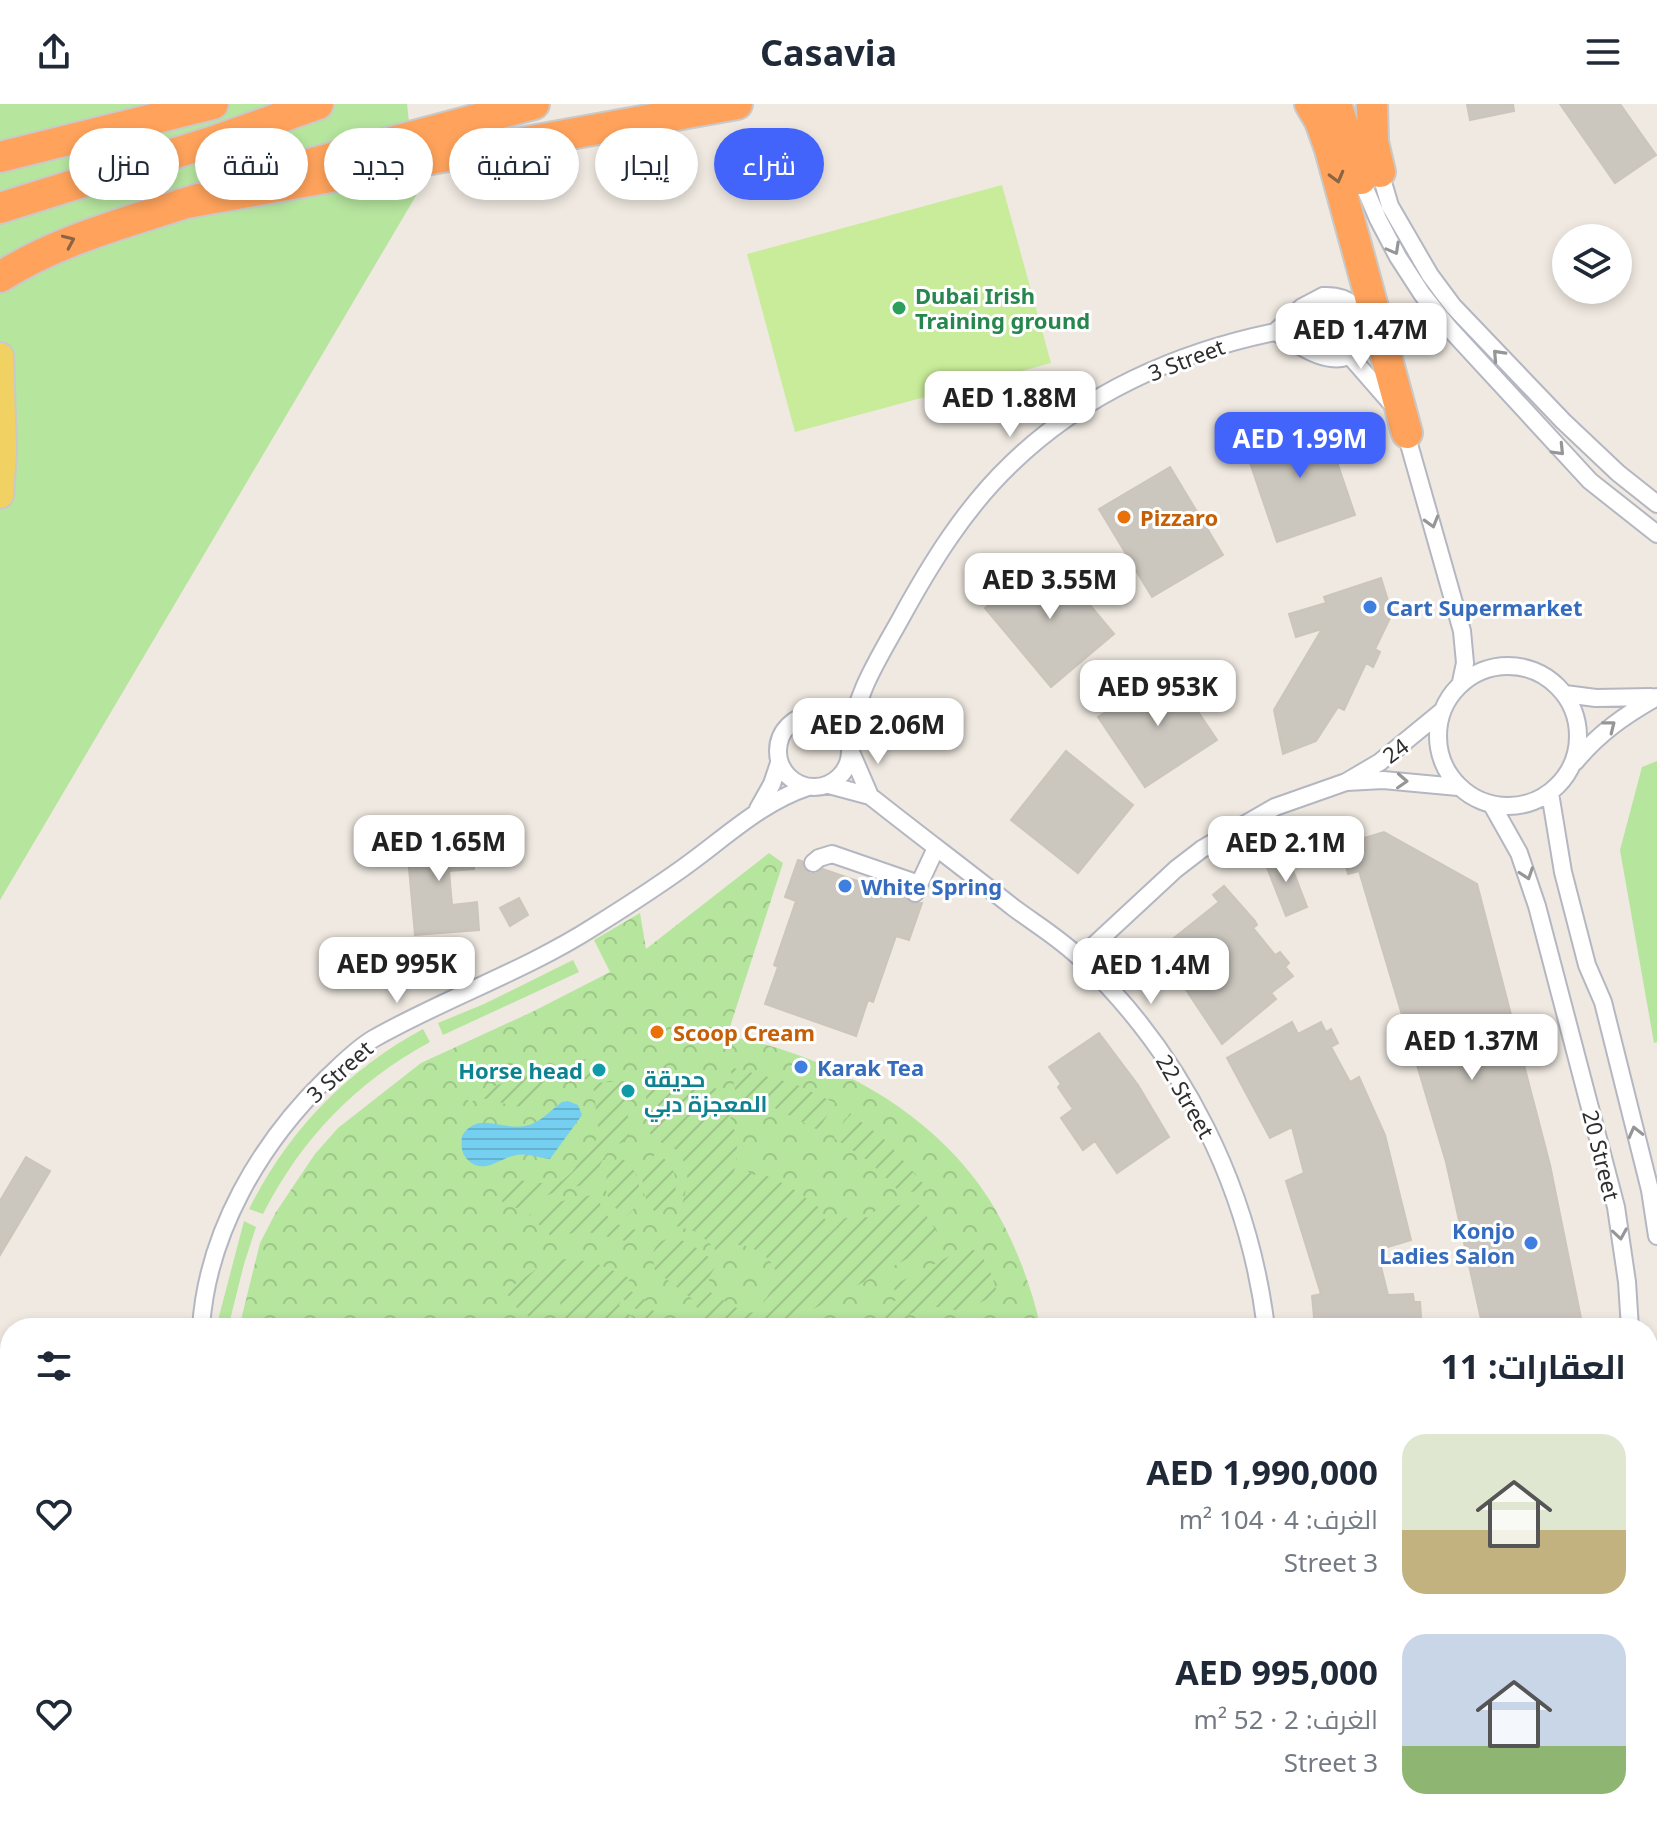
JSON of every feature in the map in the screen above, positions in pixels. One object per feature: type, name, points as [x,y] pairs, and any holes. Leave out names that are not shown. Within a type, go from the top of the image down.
[{"type":"highway","points":[[0,157],[213,104]]},
{"type":"highway","points":[[0,208],[217,140],[318,104]]},
{"type":"highway","points":[[0,277],[74,238],[273,174],[534,104]]},
{"type":"highway","points":[[181,204],[737,104]]},
{"type":"highway","points":[[1310,104],[1330,149],[1407,433]]},
{"type":"highway","points":[[1336,104],[1371,175]]},
{"type":"highway","points":[[1371,175],[1372,104]]},
{"type":"main road","points":[[0,356],[3,451],[0,495]]},
{"type":"street","points":[[1371,175],[1430,275],[1453,306],[1563,421],[1618,473],[1657,504]]},
{"type":"street","points":[[1371,175],[1378,219],[1422,294],[1449,328],[1590,481],[1657,534]]},
{"type":"street","name":"3 Street","points":[[850,746],[854,714],[862,688],[926,573],[961,523],[1010,464],[1056,427],[1131,380],[1200,351],[1275,332],[1312,300],[1334,296],[1345,299],[1362,314],[1364,336],[1359,347],[1349,355]]},
{"type":"street","points":[[1275,332],[1328,358],[1340,359],[1349,355],[1381,388],[1407,433],[1462,631],[1465,663],[1461,682]]},
{"type":"street","points":[[1572,766],[1578,741],[1576,716],[1565,694],[1548,678],[1527,668],[1504,665],[1481,670],[1461,682],[1441,712],[1437,739],[1443,765],[1458,787],[1492,805],[1522,805],[1550,793],[1596,738],[1625,715],[1657,697]]},
{"type":"street","name":"3 Street","points":[[826,717],[846,705],[862,688]]},
{"type":"street","points":[[1565,694],[1611,698],[1657,697]]},
{"type":"street","name":"24","points":[[1080,958],[1176,869],[1202,849],[1275,807],[1346,782],[1380,762],[1441,712]]},
{"type":"street","points":[[808,715],[826,717],[836,722],[850,746],[844,771],[829,785],[808,787],[790,779],[779,763],[778,744],[785,729],[808,715]]},
{"type":"street","name":"22 Street","points":[[850,746],[870,796]]},
{"type":"street","name":"3 Street","points":[[754,814],[767,795],[779,763]]},
{"type":"street","name":"24","points":[[1346,782],[1408,781],[1458,787]]},
{"type":"street","name":"22 Street","points":[[829,785],[870,796],[1080,958],[1146,1031],[1169,1062],[1208,1130],[1243,1218],[1255,1259],[1264,1318]]},
{"type":"street","name":"3 Street","points":[[202,1318],[214,1259],[243,1188],[286,1123],[340,1066],[370,1041],[527,965],[585,932],[687,865],[754,814],[808,787]]},
{"type":"street","name":"20 Street","points":[[1550,793],[1563,872],[1587,965],[1603,1002],[1650,1190],[1657,1236]]},
{"type":"street","name":"20 Street","points":[[1492,805],[1519,853],[1537,906],[1616,1207],[1629,1318]]},
{"type":"street","points":[[813,863],[832,854],[917,889],[936,848]]},
{"type":"green space","points":[[0,104],[407,104],[410,128],[324,128],[324,200],[413,200],[0,900]]},
{"type":"green space","name":"Dubai Irish Training ground","points":[[1002,185],[1051,363],[795,432],[747,254]]},
{"type":"green space","points":[[1657,761],[1657,1042],[1654,1043],[1620,850],[1642,767]]},
{"type":"green space","name":"حديقة المعجزة دبي","points":[[769,853],[783,863],[727,1036],[765,1045],[839,1072],[908,1114],[938,1139],[966,1167],[998,1214],[1020,1261],[1038,1318],[241,1318],[260,1243],[276,1212],[315,1154],[338,1128],[421,1063],[610,972],[594,940],[640,913],[646,949]]},
{"type":"green space","points":[[573,960],[579,972],[443,1035],[438,1023]]},
{"type":"green space","points":[[423,1029],[430,1042],[354,1094],[313,1137],[278,1186],[263,1214],[249,1209],[282,1153],[322,1105],[369,1064]]},
{"type":"green space","points":[[591,1058],[592,1081],[571,1079],[558,1082],[524,1105],[511,1106],[485,1099],[469,1103],[467,1098],[533,1070]]},
{"type":"green space","points":[[730,1067],[795,1084],[835,1103],[818,1130],[771,1106],[737,1098]]},
{"type":"green space","points":[[678,1078],[679,1090],[714,1087],[721,1093],[736,1136],[737,1157],[731,1180],[739,1183],[744,1170],[755,1175],[757,1171],[790,1187],[820,1208],[817,1213],[829,1222],[824,1230],[829,1234],[845,1218],[873,1217],[873,1211],[913,1202],[919,1205],[942,1240],[797,1318],[703,1318],[692,1299],[655,1270],[652,1255],[665,1240],[673,1239],[692,1245],[717,1264],[709,1277],[710,1292],[745,1313],[757,1312],[779,1279],[767,1258],[754,1249],[731,1245],[722,1255],[697,1232],[676,1226],[687,1186],[686,1167],[674,1148],[652,1137],[646,1110],[646,1080]]},
{"type":"green space","points":[[626,1081],[629,1135],[622,1143],[611,1145],[600,1165],[596,1182],[560,1190],[517,1208],[504,1204],[497,1194],[518,1180],[549,1184],[562,1181],[572,1172],[599,1136],[593,1083]]},
{"type":"green space","points":[[850,1113],[885,1140],[929,1190],[901,1193],[870,1162],[834,1138]]},
{"type":"green space","points":[[657,1153],[671,1167],[676,1183],[672,1200],[659,1215],[647,1201],[643,1184],[646,1167]]},
{"type":"green space","points":[[618,1157],[632,1168],[639,1185],[637,1202],[626,1216],[612,1204],[606,1189],[608,1173]]},
{"type":"green space","points":[[597,1194],[602,1208],[611,1219],[637,1230],[638,1244],[584,1231],[552,1237],[529,1215],[562,1201]]},
{"type":"green space","points":[[244,1221],[256,1227],[230,1318],[219,1318]]},
{"type":"green space","points":[[967,1247],[978,1253],[986,1264],[996,1289],[992,1297],[960,1312],[933,1307],[904,1318],[884,1318],[889,1303],[899,1299],[894,1289],[896,1284]]},
{"type":"green space","points":[[565,1259],[593,1262],[630,1278],[626,1288],[645,1300],[659,1318],[644,1318],[622,1298],[619,1305],[633,1318],[564,1318],[560,1302],[531,1318],[517,1308],[505,1291],[538,1268]]},
{"type":"water","points":[[568,1101],[578,1105],[582,1115],[550,1159],[517,1155],[480,1166],[464,1155],[462,1136],[475,1124],[530,1125]]},
{"type":"building","points":[[1467,104],[1513,104],[1514,111],[1470,120]]},
{"type":"building","points":[[1560,104],[1620,104],[1656,155],[1615,183]]},
{"type":"building","points":[[1322,418],[1355,515],[1277,542],[1244,445]]},
{"type":"building","points":[[1170,467],[1223,555],[1152,597],[1099,509]]},
{"type":"building","points":[[1048,555],[1114,634],[1051,687],[985,608]]},
{"type":"building","points":[[1381,578],[1392,614],[1375,649],[1380,652],[1373,667],[1366,663],[1344,710],[1338,707],[1316,741],[1283,754],[1274,710],[1322,629],[1296,637],[1289,614],[1326,603],[1324,597]]},
{"type":"building","points":[[1170,670],[1217,740],[1145,787],[1098,717]]},
{"type":"building","points":[[1066,751],[1133,805],[1078,873],[1011,820]]},
{"type":"building","points":[[441,819],[443,843],[472,841],[474,869],[449,871],[452,905],[477,902],[479,930],[415,935],[407,846],[423,845],[420,821]]},
{"type":"building","points":[[1384,832],[1477,884],[1550,1165],[1581,1318],[1481,1318],[1446,1162],[1359,871],[1348,874],[1341,845]]},
{"type":"building","points":[[1286,852],[1307,907],[1286,916],[1264,860]]},
{"type":"building","points":[[798,860],[810,874],[823,869],[905,897],[911,903],[922,903],[909,940],[896,936],[873,1002],[868,1000],[856,1036],[765,1004],[778,967],[774,965],[796,901],[785,897]]},
{"type":"building","points":[[1224,886],[1255,921],[1257,925],[1253,928],[1275,955],[1280,952],[1289,963],[1285,967],[1293,976],[1271,993],[1276,999],[1222,1044],[1163,955],[1178,943],[1174,938],[1219,902],[1213,895]]},
{"type":"building","points":[[519,898],[528,915],[510,926],[500,908]]},
{"type":"building","points":[[1292,1022],[1298,1034],[1321,1022],[1326,1032],[1331,1029],[1338,1043],[1331,1047],[1350,1082],[1359,1077],[1385,1135],[1411,1240],[1381,1249],[1384,1261],[1380,1263],[1388,1295],[1413,1294],[1414,1302],[1420,1302],[1421,1317],[1314,1318],[1312,1296],[1321,1294],[1286,1181],[1304,1173],[1292,1127],[1270,1138],[1227,1058]]},
{"type":"building","points":[[1099,1033],[1138,1085],[1169,1137],[1117,1173],[1095,1141],[1083,1150],[1061,1118],[1073,1109],[1049,1067]]},
{"type":"building","points":[[26,1157],[50,1171],[0,1255],[0,1201]]},
{"type":"place","name":"Dubai Irish Training ground","points":[[899,308]]},
{"type":"place","name":"Pizzaro","points":[[1124,517]]},
{"type":"place","name":"Cart Supermarket","points":[[1370,607]]},
{"type":"place","name":"White Spring","points":[[845,886]]},
{"type":"place","name":"Scoop Cream","points":[[657,1032]]},
{"type":"place","name":"Karak Tea","points":[[801,1067]]},
{"type":"place","name":"Horse head","points":[[599,1070]]},
{"type":"place","name":"حديقة المعجزة دبي","points":[[628,1091]]},
{"type":"place","name":"Konjo Ladies Salon","points":[[1531,1243]]}]
